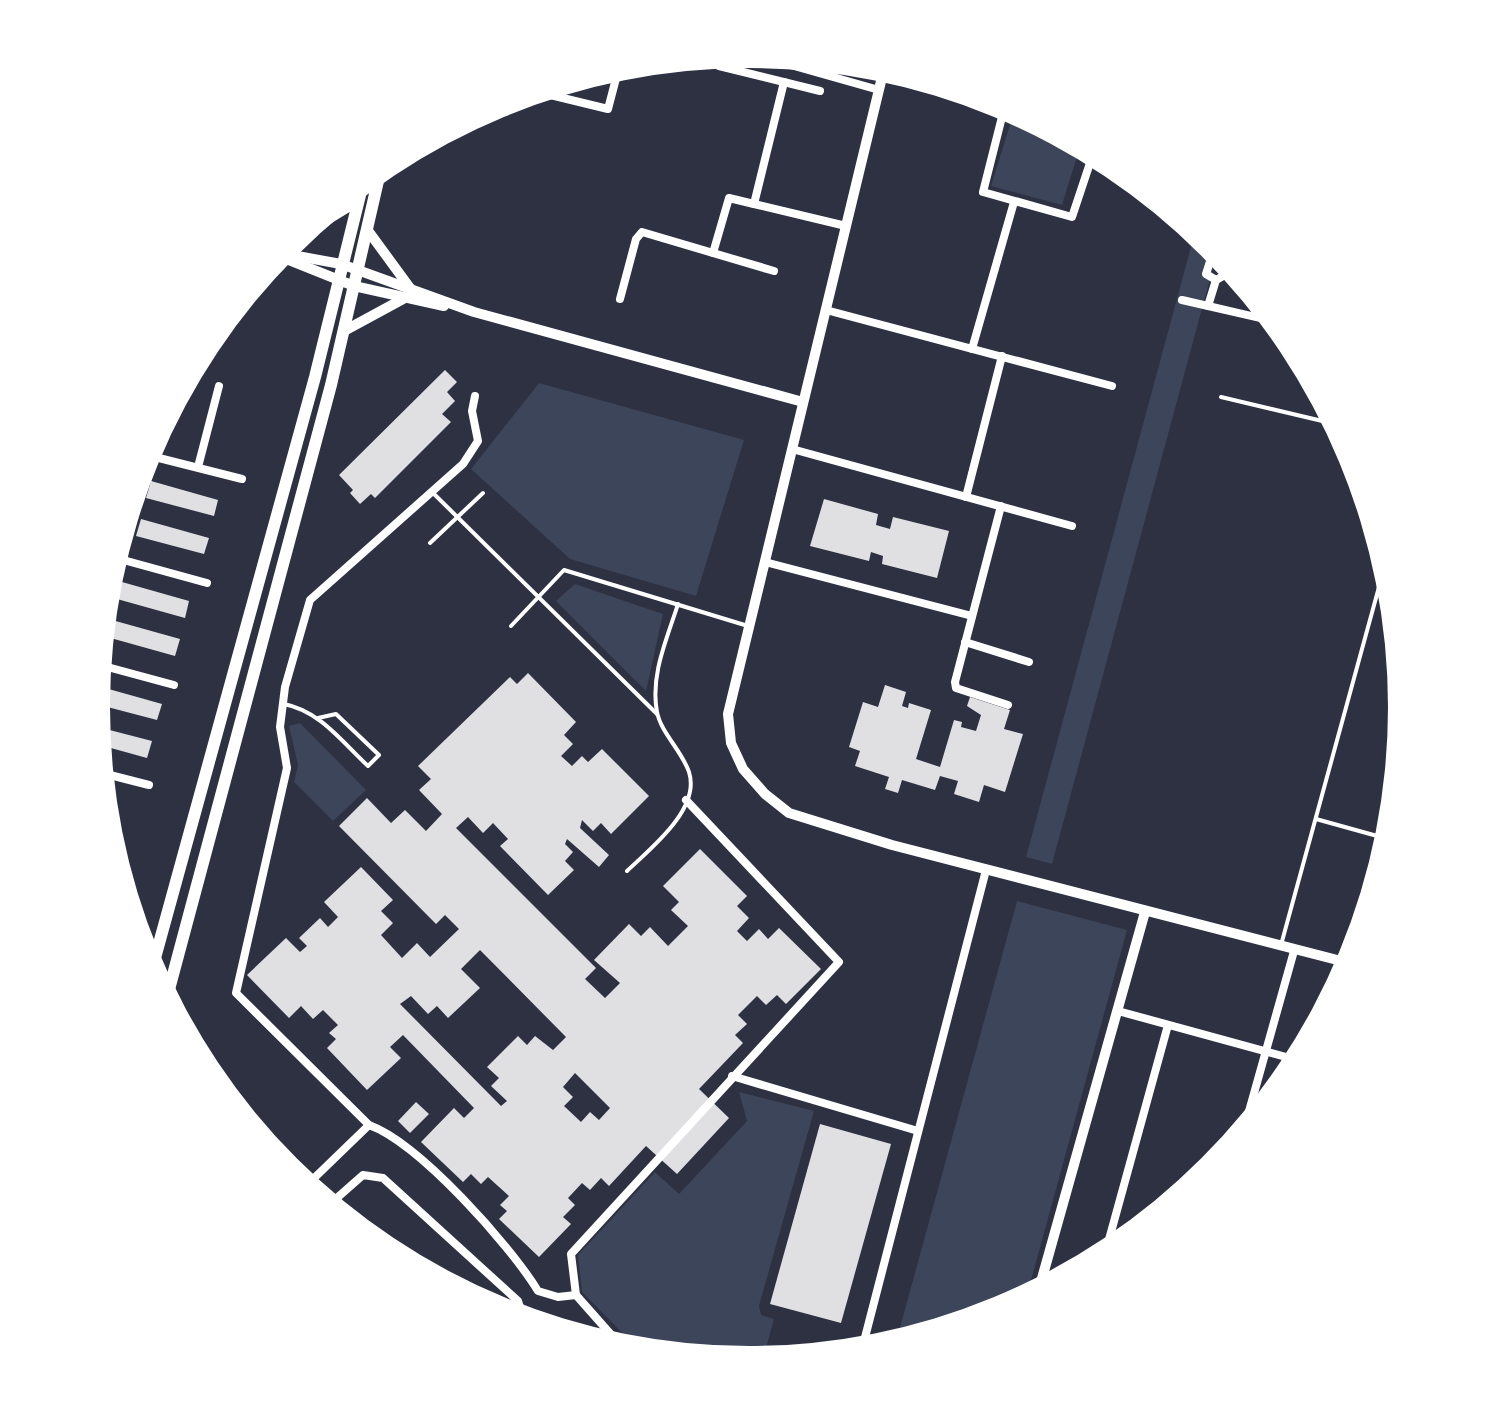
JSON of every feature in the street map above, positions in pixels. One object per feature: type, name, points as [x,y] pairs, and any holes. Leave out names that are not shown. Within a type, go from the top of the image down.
[{"type":"main road","points":[[172,980],[344,331],[377,188]]},
{"type":"main road","points":[[158,948],[315,377],[357,202]]},
{"type":"street","points":[[729,68],[820,91]]},
{"type":"street","points":[[812,71],[879,90]]},
{"type":"street","points":[[561,97],[608,109],[615,82]]},
{"type":"street","points":[[754,204],[784,82]]},
{"type":"street","points":[[881,82],[728,714],[731,743],[743,769],[765,794],[789,813],[986,870],[1335,960]]},
{"type":"street","points":[[1001,120],[980,189],[1014,202],[1072,217],[1089,167]]},
{"type":"street","points":[[713,253],[729,198],[846,226]]},
{"type":"street","points":[[972,349],[1014,202]]},
{"type":"street","points":[[369,232],[411,289]]},
{"type":"street","points":[[620,299],[636,239],[642,232],[774,271]]},
{"type":"street","points":[[296,257],[341,264],[474,312],[803,402]]},
{"type":"street","points":[[293,260],[354,286],[474,312]]},
{"type":"street","points":[[1209,264],[1206,274],[1216,280]]},
{"type":"street","points":[[1208,306],[1216,280],[1221,277]]},
{"type":"street","points":[[344,331],[403,299]]},
{"type":"street","points":[[1182,300],[1255,317]]},
{"type":"street","points":[[826,310],[1112,386]]},
{"type":"street","points":[[966,497],[1002,356]]},
{"type":"street","points":[[198,467],[219,386]]},
{"type":"street","points":[[475,396],[472,411],[478,441],[463,464],[310,600],[282,704],[280,727],[287,768],[236,993],[369,1125],[382,1130],[433,1171],[523,1266],[538,1291],[558,1297],[576,1295]]},
{"type":"street","points":[[792,449],[1072,526]]},
{"type":"street","points":[[161,458],[242,479]]},
{"type":"street","points":[[1001,506],[956,688],[1008,705]]},
{"type":"street","points":[[127,561],[207,583]]},
{"type":"street","points":[[765,562],[972,616]]},
{"type":"street","points":[[965,642],[1029,662]]},
{"type":"street","points":[[111,668],[174,685]]},
{"type":"street","points":[[114,776],[149,785]]},
{"type":"street","points":[[607,1330],[576,1295],[571,1254],[839,962],[686,800]]},
{"type":"street","points":[[865,1335],[986,870]]},
{"type":"street","points":[[1043,1274],[1145,912]]},
{"type":"street","points":[[1251,1101],[1294,951]]},
{"type":"street","points":[[1118,1011],[1284,1056]]},
{"type":"street","points":[[1111,1233],[1168,1025]]},
{"type":"street","points":[[732,1076],[918,1131]]},
{"type":"street","points":[[316,1176],[369,1125]]},
{"type":"street","points":[[339,1196],[363,1175],[383,1178],[518,1302]]},
{"type":"lane","points":[[1221,397],[1320,420]]},
{"type":"lane","points":[[432,492],[536,597],[545,600],[657,714],[690,774],[686,800],[678,822],[627,871]]},
{"type":"lane","points":[[430,543],[483,493]]},
{"type":"lane","points":[[511,626],[564,570],[749,626]]},
{"type":"lane","points":[[1281,948],[1378,592]]},
{"type":"lane","points":[[657,714],[655,678],[678,604]]},
{"type":"lane","points":[[282,704],[302,708],[318,718],[368,766],[379,755],[336,714],[318,718]]},
{"type":"lane","points":[[1316,819],[1375,835]]},
{"type":"shaded area","points":[[1010,124],[1076,159],[1062,205],[991,186]]},
{"type":"shaded area","points":[[1191,246],[1213,268],[1052,864],[1026,857]]},
{"type":"shaded area","points":[[539,383],[744,440],[696,596],[570,559],[471,469]]},
{"type":"shaded area","points":[[575,584],[663,614],[646,691],[556,601]]},
{"type":"shaded area","points":[[300,723],[366,790],[333,821],[294,782],[298,765],[289,726]]},
{"type":"shaded area","points":[[1017,901],[1127,930],[1031,1280],[954,1312],[900,1328]]},
{"type":"shaded area","points":[[739,1092],[814,1111],[759,1306],[761,1315],[774,1319],[767,1346],[707,1345],[623,1334],[582,1292],[578,1255],[655,1172],[679,1194],[747,1121]]},
{"type":"building","points":[[445,370],[457,382],[447,392],[455,401],[442,414],[451,422],[375,498],[371,494],[360,504],[350,493],[353,490],[339,475]]},
{"type":"building","points":[[152,481],[218,500],[214,516],[146,498]]},
{"type":"building","points":[[824,499],[878,514],[876,525],[890,529],[893,517],[949,531],[937,578],[882,564],[883,556],[871,552],[869,561],[810,546]]},
{"type":"building","points":[[141,519],[209,538],[204,554],[136,536]]},
{"type":"building","points":[[122,582],[189,601],[185,618],[119,600]]},
{"type":"building","points":[[116,621],[180,639],[175,656],[114,639]]},
{"type":"building","points":[[528,673],[576,722],[564,735],[573,744],[561,756],[572,766],[582,756],[588,762],[602,749],[649,796],[611,834],[601,823],[593,831],[582,820],[580,828],[609,855],[599,867],[567,839],[565,844],[573,852],[565,861],[574,870],[548,895],[500,846],[508,839],[493,823],[483,833],[468,817],[456,828],[596,968],[585,979],[605,998],[620,983],[594,960],[629,924],[641,936],[650,927],[668,946],[688,926],[671,910],[679,902],[663,886],[700,849],[747,896],[737,906],[749,918],[737,931],[747,941],[759,929],[768,939],[779,928],[821,969],[786,1004],[777,995],[766,1005],[757,996],[738,1015],[747,1024],[735,1035],[743,1043],[699,1089],[729,1118],[677,1174],[646,1146],[609,1186],[601,1178],[590,1190],[582,1183],[568,1198],[575,1205],[563,1217],[571,1224],[539,1257],[499,1219],[507,1211],[500,1205],[509,1196],[488,1177],[481,1184],[471,1174],[463,1182],[421,1142],[454,1108],[464,1118],[474,1108],[403,1035],[390,1047],[401,1058],[367,1090],[327,1048],[336,1039],[329,1033],[338,1025],[323,1010],[313,1019],[301,1006],[289,1018],[247,975],[286,938],[300,952],[307,946],[299,938],[320,918],[328,927],[338,917],[324,902],[361,867],[393,900],[381,911],[393,923],[381,935],[402,958],[417,943],[430,957],[459,929],[445,915],[436,924],[339,826],[367,798],[391,823],[405,810],[426,831],[442,814],[419,790],[431,779],[418,766],[510,677],[517,684]],"holes":[[[480,950],[566,1037],[553,1050],[535,1036],[527,1045],[518,1036],[487,1067],[499,1078],[491,1086],[507,1101],[501,1106],[400,1004],[411,996],[428,1014],[437,1006],[448,1018],[480,988],[461,969]],[[575,1073],[610,1108],[599,1120],[590,1112],[581,1122],[564,1106],[573,1097],[563,1087]]]},
{"type":"building","points":[[885,685],[906,692],[902,706],[908,708],[909,703],[931,710],[916,759],[940,767],[954,720],[962,722],[961,727],[976,731],[981,715],[967,706],[970,697],[1010,710],[1004,729],[1023,734],[1005,792],[984,785],[979,802],[954,794],[958,781],[940,776],[935,790],[902,780],[898,793],[885,789],[889,777],[855,766],[860,751],[849,747],[863,702],[878,707]]},
{"type":"building","points":[[110,689],[162,704],[157,720],[110,708]]},
{"type":"building","points":[[111,730],[152,741],[147,758],[111,748]]},
{"type":"building","points":[[416,1102],[429,1114],[410,1133],[398,1121]]},
{"type":"building","points":[[820,1124],[891,1144],[841,1323],[770,1304]]}]
